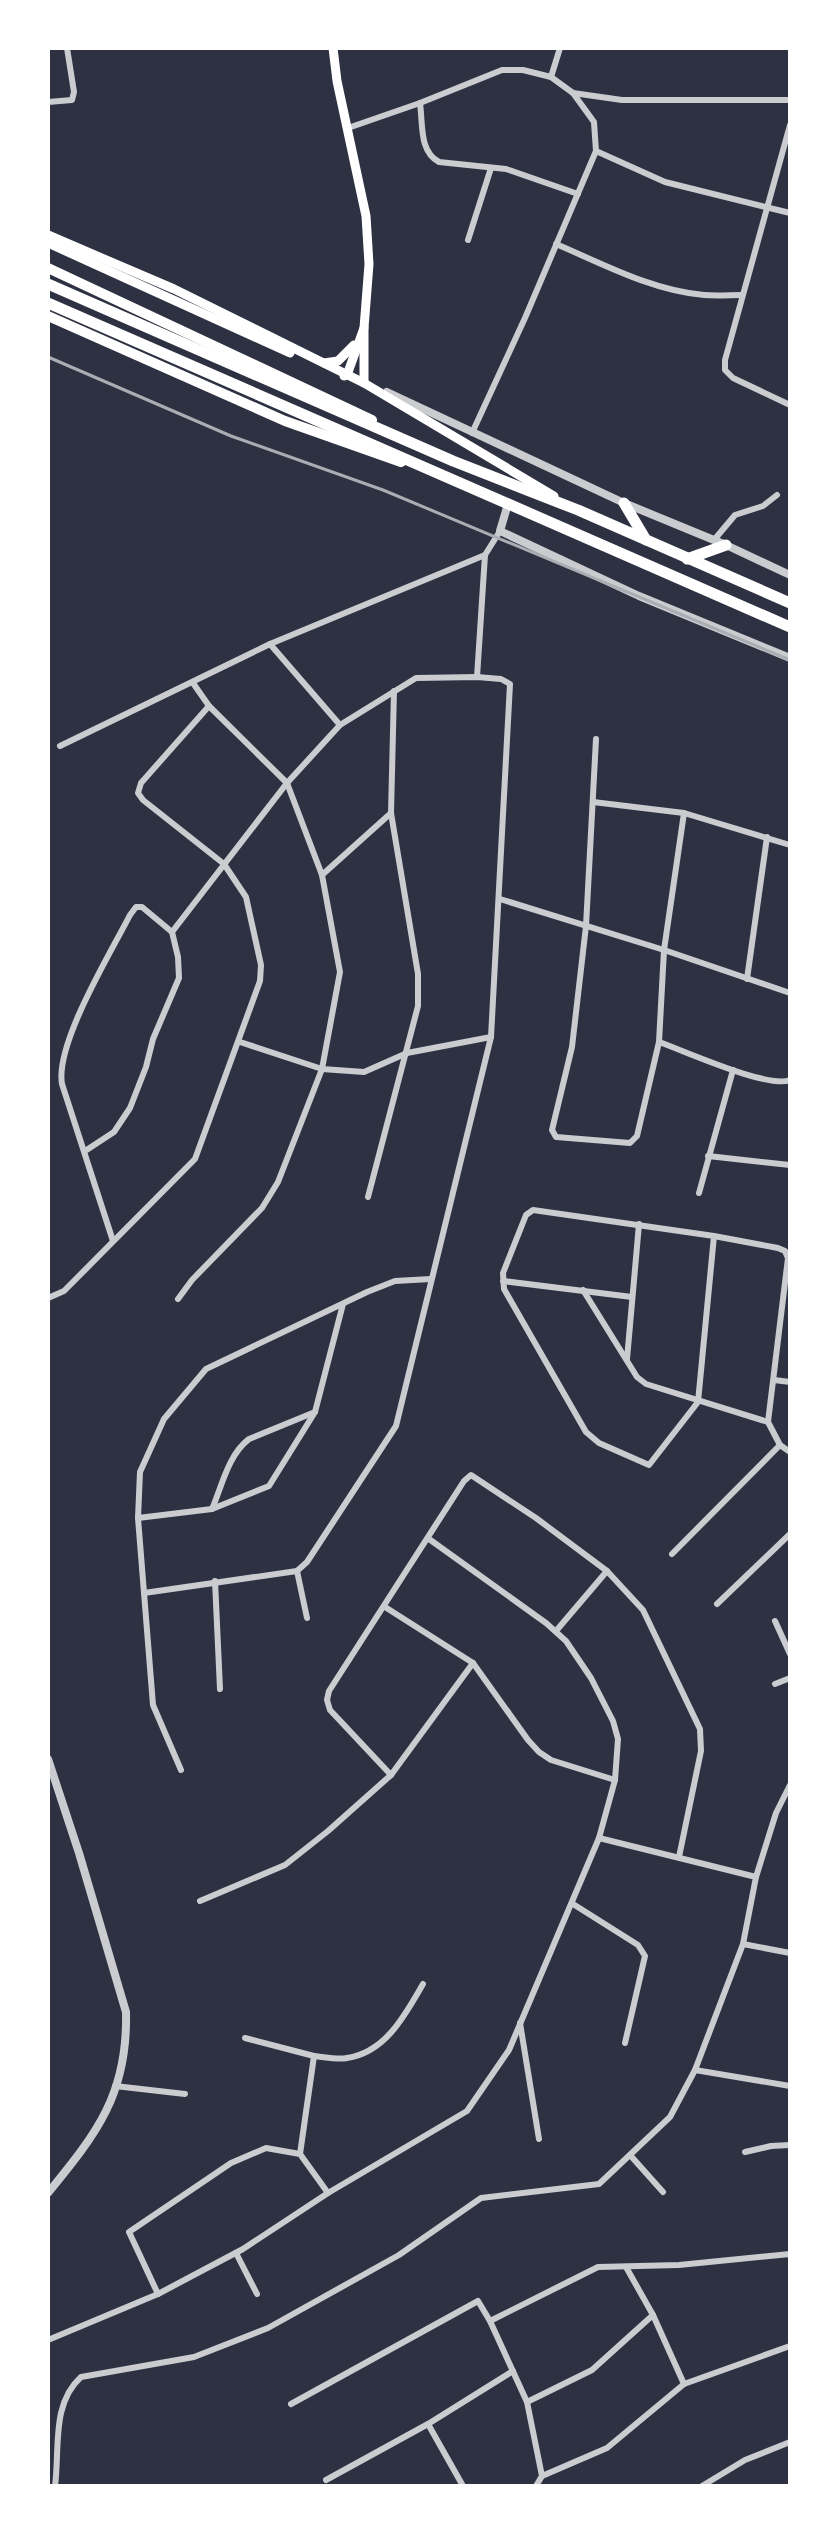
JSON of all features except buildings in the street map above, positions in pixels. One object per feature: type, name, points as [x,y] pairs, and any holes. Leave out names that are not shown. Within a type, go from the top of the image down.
[{"type":"highway","points":[[48,284],[453,461],[578,510],[790,603]]},
{"type":"highway","points":[[48,303],[790,627]]},
{"type":"highway","points":[[624,503],[646,541]]},
{"type":"highway","points":[[687,559],[720,543]]},
{"type":"main road","points":[[333,48],[369,243],[364,383]]},
{"type":"main road","points":[[48,235],[174,289],[364,383],[578,510]]},
{"type":"main road","points":[[48,243],[342,376],[347,375]]},
{"type":"main road","points":[[48,268],[303,386],[453,461]]},
{"type":"main road","points":[[48,316],[285,421],[475,489]]},
{"type":"main road","points":[[324,364],[346,356],[364,328]]},
{"type":"main road","points":[[347,375],[364,328]]},
{"type":"street","points":[[48,102],[72,100],[74,92],[67,48]]},
{"type":"street","points":[[551,77],[560,48]]},
{"type":"street","points":[[348,128],[502,70],[523,70],[551,77],[573,93],[594,122],[596,151],[472,433]]},
{"type":"street","points":[[573,93],[622,100],[790,100]]},
{"type":"street","points":[[420,103],[425,149],[439,162],[506,169],[578,194]]},
{"type":"street","points":[[790,125],[725,360],[725,370],[733,378],[790,405]]},
{"type":"street","points":[[596,151],[665,182],[790,213]]},
{"type":"street","points":[[468,240],[491,168]]},
{"type":"street","points":[[556,244],[666,288],[704,295],[742,295]]},
{"type":"street","points":[[364,383],[624,503],[790,575]]},
{"type":"street","points":[[720,543],[735,515],[763,506],[777,495]]},
{"type":"street","points":[[477,677],[485,555],[500,531],[508,504]]},
{"type":"street","points":[[500,531],[604,580],[790,658]]},
{"type":"street","points":[[60,746],[270,644],[485,555]]},
{"type":"street","points":[[270,644],[340,725]]},
{"type":"street","points":[[144,1593],[297,1571],[307,1562],[396,1426],[491,1037],[510,684],[501,679],[477,677],[416,678],[340,725],[287,783],[172,932]]},
{"type":"street","points":[[178,1299],[192,1280],[262,1208],[278,1182],[322,1069],[340,972],[322,875],[287,783],[209,706],[193,683]]},
{"type":"street","points":[[368,1197],[418,1006],[418,974],[391,813],[394,691]]},
{"type":"street","points":[[48,1298],[64,1291],[195,1159],[257,996],[261,965],[246,897],[224,864],[138,793],[141,783],[209,706]]},
{"type":"street","points":[[596,739],[586,926],[572,1047],[552,1130],[556,1137],[634,1141],[659,1042],[664,950],[684,813]]},
{"type":"street","points":[[593,802],[684,813],[790,845]]},
{"type":"street","points":[[322,875],[391,813]]},
{"type":"street","points":[[747,979],[767,837]]},
{"type":"street","points":[[500,899],[790,993]]},
{"type":"street","points":[[85,1151],[114,1132],[130,1108],[153,1039],[179,978],[172,932],[142,907],[136,907],[91,991],[63,1056],[60,1071],[113,1241]]},
{"type":"street","points":[[240,1042],[322,1069],[364,1072],[407,1053],[491,1037]]},
{"type":"street","points":[[659,1042],[733,1070],[775,1082],[790,1080]]},
{"type":"street","points":[[699,1193],[733,1070]]},
{"type":"street","points":[[708,1156],[790,1165]]},
{"type":"street","points":[[714,1236],[698,1402],[649,1465],[599,1443],[586,1432],[504,1289],[503,1273],[529,1211],[639,1224],[714,1236],[785,1251],[788,1258],[786,1304],[768,1422],[780,1445],[790,1452]]},
{"type":"street","points":[[627,1359],[639,1224]]},
{"type":"street","points":[[181,1770],[153,1705],[138,1518],[140,1472],[164,1419],[206,1369],[395,1281],[431,1279]]},
{"type":"street","points":[[503,1281],[632,1297]]},
{"type":"street","points":[[583,1290],[637,1377],[646,1384],[768,1422]]},
{"type":"street","points":[[138,1518],[212,1509],[269,1486],[315,1412],[343,1304]]},
{"type":"street","points":[[774,1380],[790,1382]]},
{"type":"street","points":[[212,1509],[241,1445],[315,1412]]},
{"type":"street","points":[[672,1554],[780,1445]]},
{"type":"street","points":[[391,1775],[330,1710],[327,1700],[329,1691],[464,1481],[471,1475],[607,1571],[643,1610],[700,1729],[701,1751],[679,1857]]},
{"type":"street","points":[[717,1604],[790,1534]]},
{"type":"street","points":[[48,2340],[158,2294],[236,2253],[328,2193],[467,2111],[509,2050],[599,1838],[615,1780],[618,1739],[613,1721],[591,1678],[566,1641],[429,1539]]},
{"type":"street","points":[[297,1571],[307,1618]]},
{"type":"street","points":[[556,1631],[607,1571]]},
{"type":"street","points":[[215,1581],[220,1689]]},
{"type":"street","points":[[385,1607],[473,1663],[539,1752],[551,1760],[615,1780]]},
{"type":"street","points":[[775,1621],[790,1654]]},
{"type":"street","points":[[200,1901],[285,1865],[299,1856],[391,1775],[473,1663]]},
{"type":"street","points":[[775,1684],[790,1678]]},
{"type":"street","points":[[48,1759],[126,2012],[125,2059],[105,2114],[92,2138],[48,2193]]},
{"type":"street","points":[[55,2486],[60,2419],[65,2397],[81,2377],[194,2357],[268,2328],[399,2255],[481,2198],[599,2184],[670,2117],[695,2070],[743,1944],[756,1877],[776,1813],[790,1785]]},
{"type":"street","points":[[599,1838],[756,1877]]},
{"type":"street","points":[[573,1904],[638,1945],[645,1956],[625,2043]]},
{"type":"street","points":[[743,1944],[790,1953]]},
{"type":"street","points":[[245,2038],[314,2056],[345,2059],[366,2052],[383,2041],[398,2025],[423,1984]]},
{"type":"street","points":[[520,2023],[539,2139]]},
{"type":"street","points":[[314,2056],[300,2154],[328,2193]]},
{"type":"street","points":[[695,2070],[790,2086]]},
{"type":"street","points":[[115,2086],[185,2094]]},
{"type":"street","points":[[745,2152],[790,2145]]},
{"type":"street","points":[[158,2294],[129,2236],[131,2228],[231,2163],[266,2148],[300,2154]]},
{"type":"street","points":[[630,2155],[663,2192]]},
{"type":"street","points":[[236,2253],[257,2294]]},
{"type":"street","points":[[490,2321],[598,2267],[790,2254]]},
{"type":"street","points":[[626,2267],[653,2315],[684,2384]]},
{"type":"street","points":[[291,2404],[478,2301],[527,2402],[542,2476]]},
{"type":"street","points":[[527,2402],[592,2370],[653,2315]]},
{"type":"street","points":[[536,2486],[542,2476],[607,2448],[684,2384],[790,2346]]},
{"type":"street","points":[[326,2480],[428,2424],[513,2371]]},
{"type":"street","points":[[48,2418],[60,2419]]},
{"type":"street","points":[[428,2424],[463,2486]]},
{"type":"street","points":[[702,2486],[745,2460],[790,2442]]},
{"type":"railway","points":[[48,357],[231,436],[383,490],[790,660]]}]
